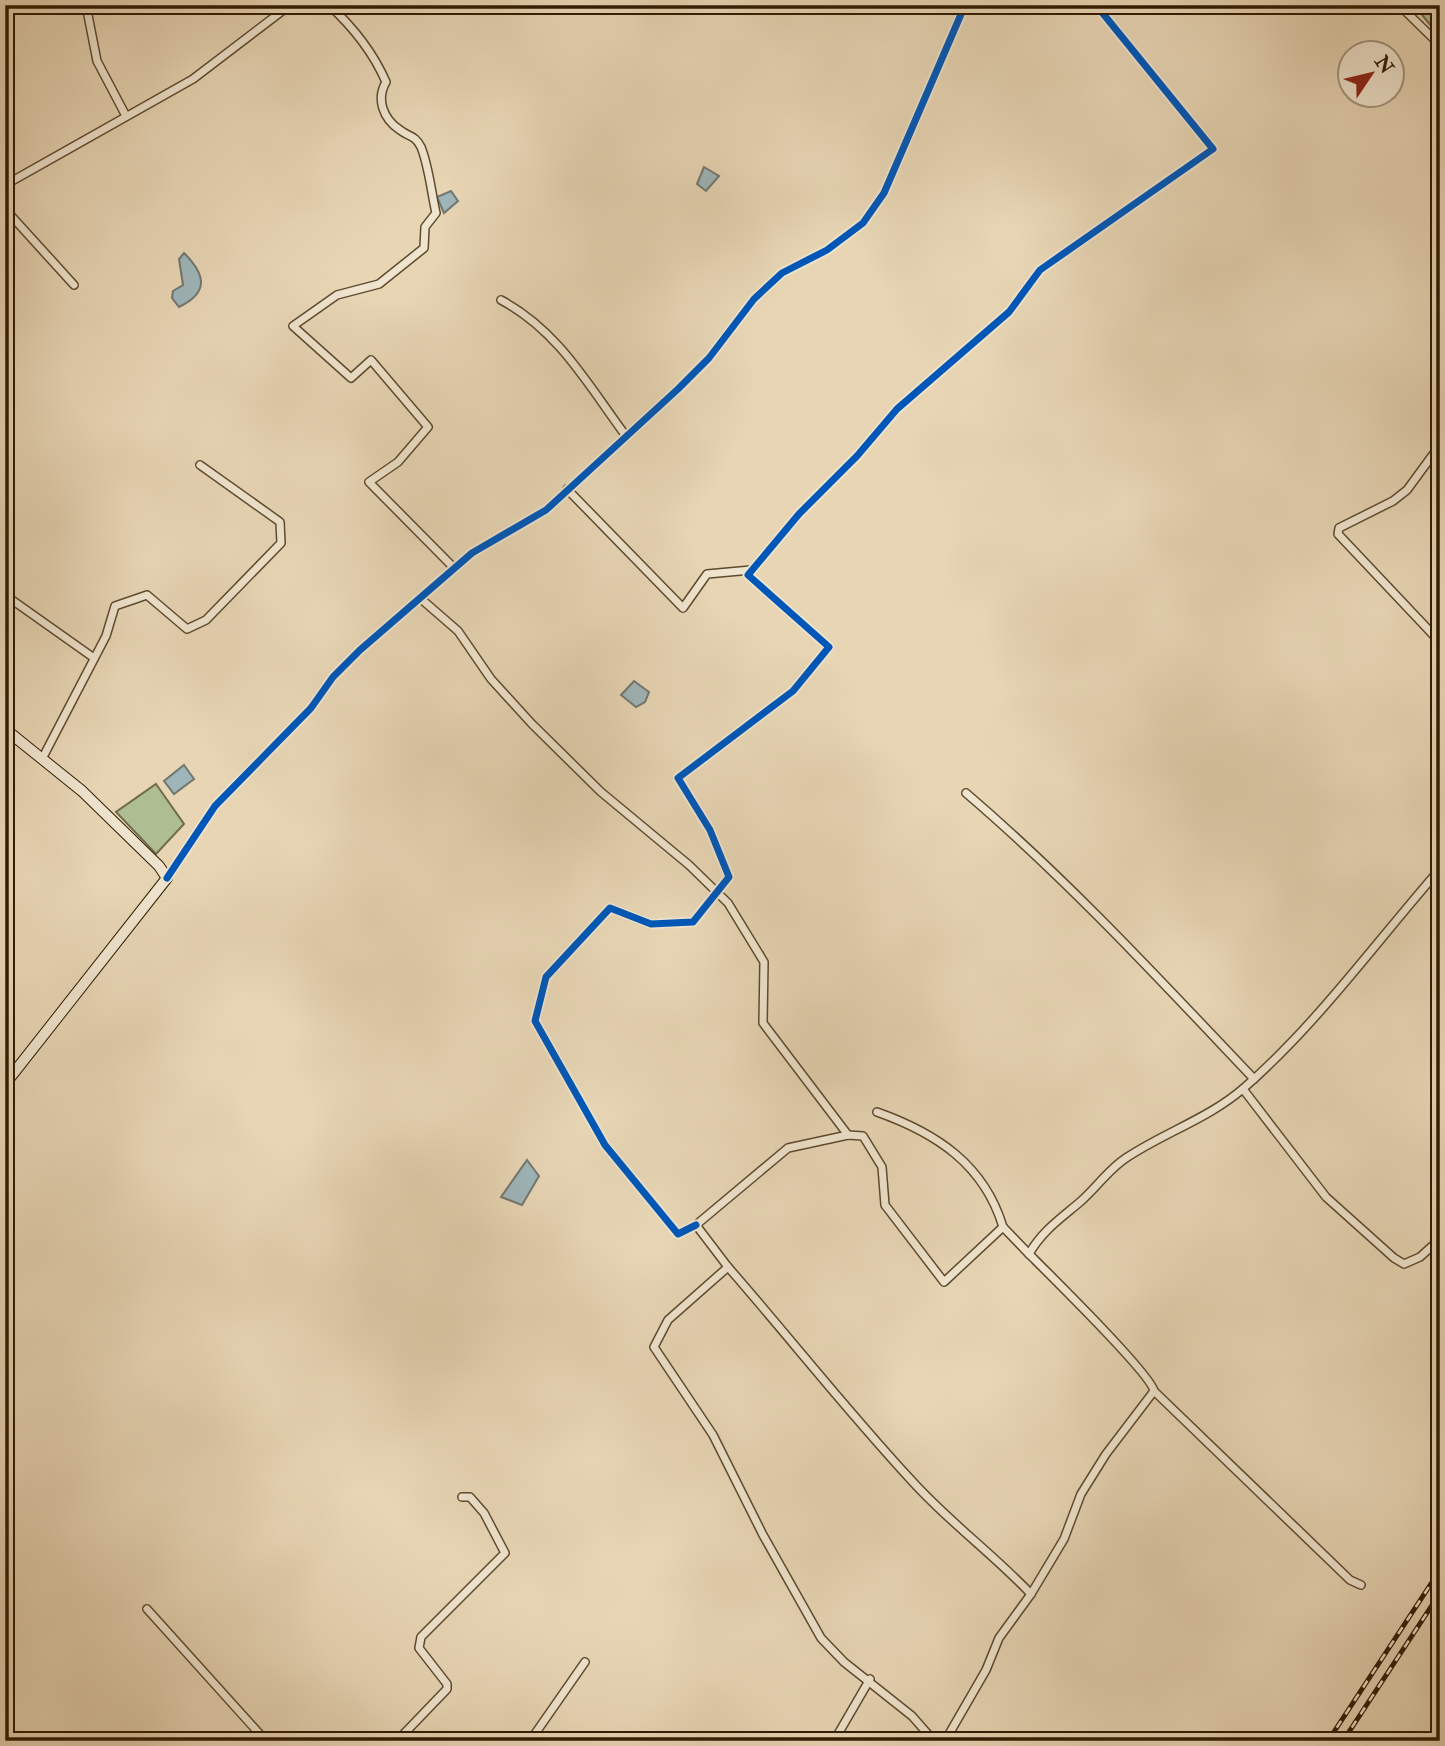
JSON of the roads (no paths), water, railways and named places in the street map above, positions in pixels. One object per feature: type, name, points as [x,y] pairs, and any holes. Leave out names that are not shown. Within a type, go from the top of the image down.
[{"type":"main road","points":[[5,729],[82,791],[159,866],[167,878],[5,1084]]},
{"type":"street","points":[[86,5],[97,61],[126,116]]},
{"type":"street","points":[[5,185],[193,79],[290,5]]},
{"type":"street","points":[[329,5],[351,26],[377,61],[386,82],[380,98],[382,108],[400,131],[414,136],[420,146],[436,213],[425,227],[424,248],[379,284],[337,295],[293,326],[351,378],[371,360],[428,427],[398,462],[369,482],[454,568]]},
{"type":"street","points":[[167,878],[215,806],[311,708],[332,677],[472,553],[531,521],[567,489],[709,358],[754,299],[782,273],[827,250],[876,209],[965,5]]},
{"type":"street","points":[[1003,1227],[944,1282],[885,1205],[882,1167],[863,1136],[848,1135],[788,1148],[696,1225],[678,1234],[605,1144],[535,1021],[546,977],[610,908],[651,924],[693,922],[729,877],[710,830],[678,778],[793,691],[829,647],[747,575],[799,514],[857,456],[897,409],[1009,312],[1040,270],[1213,149],[1097,5]]},
{"type":"street","points":[[1399,5],[1440,45]]},
{"type":"street","points":[[5,209],[74,285]]},
{"type":"street","points":[[501,300],[534,320],[572,358],[626,436]]},
{"type":"street","points":[[1440,445],[1407,489],[1392,501],[1339,528],[1338,534],[1440,642]]},
{"type":"street","points":[[43,759],[106,636],[115,606],[146,595],[187,629],[206,620],[281,543],[280,522],[200,465]]},
{"type":"street","points":[[567,489],[683,608],[707,574],[751,570]]},
{"type":"street","points":[[5,595],[94,658]]},
{"type":"street","points":[[420,598],[458,631],[491,679],[532,724],[601,792],[728,903],[764,962],[763,1023],[848,1135]]},
{"type":"street","points":[[966,793],[1023,842],[1142,959],[1254,1079]]},
{"type":"street","points":[[1029,1254],[1040,1234],[1123,1160],[1209,1113],[1254,1079],[1353,974],[1370,949],[1440,869]]},
{"type":"street","points":[[1243,1089],[1326,1197],[1394,1258],[1405,1264],[1412,1262],[1440,1239]]},
{"type":"street","points":[[877,1112],[921,1128],[967,1164],[990,1193],[1003,1227],[1122,1349],[1153,1385],[1154,1391],[1350,1580],[1360,1585]]},
{"type":"street","points":[[696,1225],[911,1480],[961,1532],[992,1555],[1031,1594]]},
{"type":"street","points":[[729,1267],[668,1321],[654,1347],[713,1435],[763,1535],[821,1638],[844,1662],[870,1679],[912,1716],[934,1741]]},
{"type":"street","points":[[945,1741],[986,1670],[999,1638],[1031,1594],[1064,1539],[1081,1494],[1106,1454],[1154,1391]]},
{"type":"street","points":[[397,1741],[447,1689],[447,1684],[419,1648],[421,1637],[505,1553],[484,1513],[470,1497],[462,1497]]},
{"type":"street","points":[[147,1609],[266,1741]]},
{"type":"street","points":[[530,1741],[585,1662]]},
{"type":"street","points":[[834,1741],[870,1679]]},
{"type":"water","points":[[704,167],[719,176],[706,191],[697,184]]},
{"type":"water","points":[[451,191],[458,201],[444,213],[437,197]]},
{"type":"water","points":[[184,253],[196,268],[201,282],[196,295],[179,307],[172,298],[173,291],[183,285],[179,259]]},
{"type":"water","points":[[634,681],[649,692],[645,702],[636,707],[621,695]]},
{"type":"water","points":[[184,765],[194,779],[174,794],[164,781]]},
{"type":"water","points":[[527,1160],[539,1176],[522,1205],[501,1197]]},
{"type":"railway","points":[[1328,1741],[1440,1570]]},
{"type":"railway","points":[[1343,1741],[1440,1593]]}]
